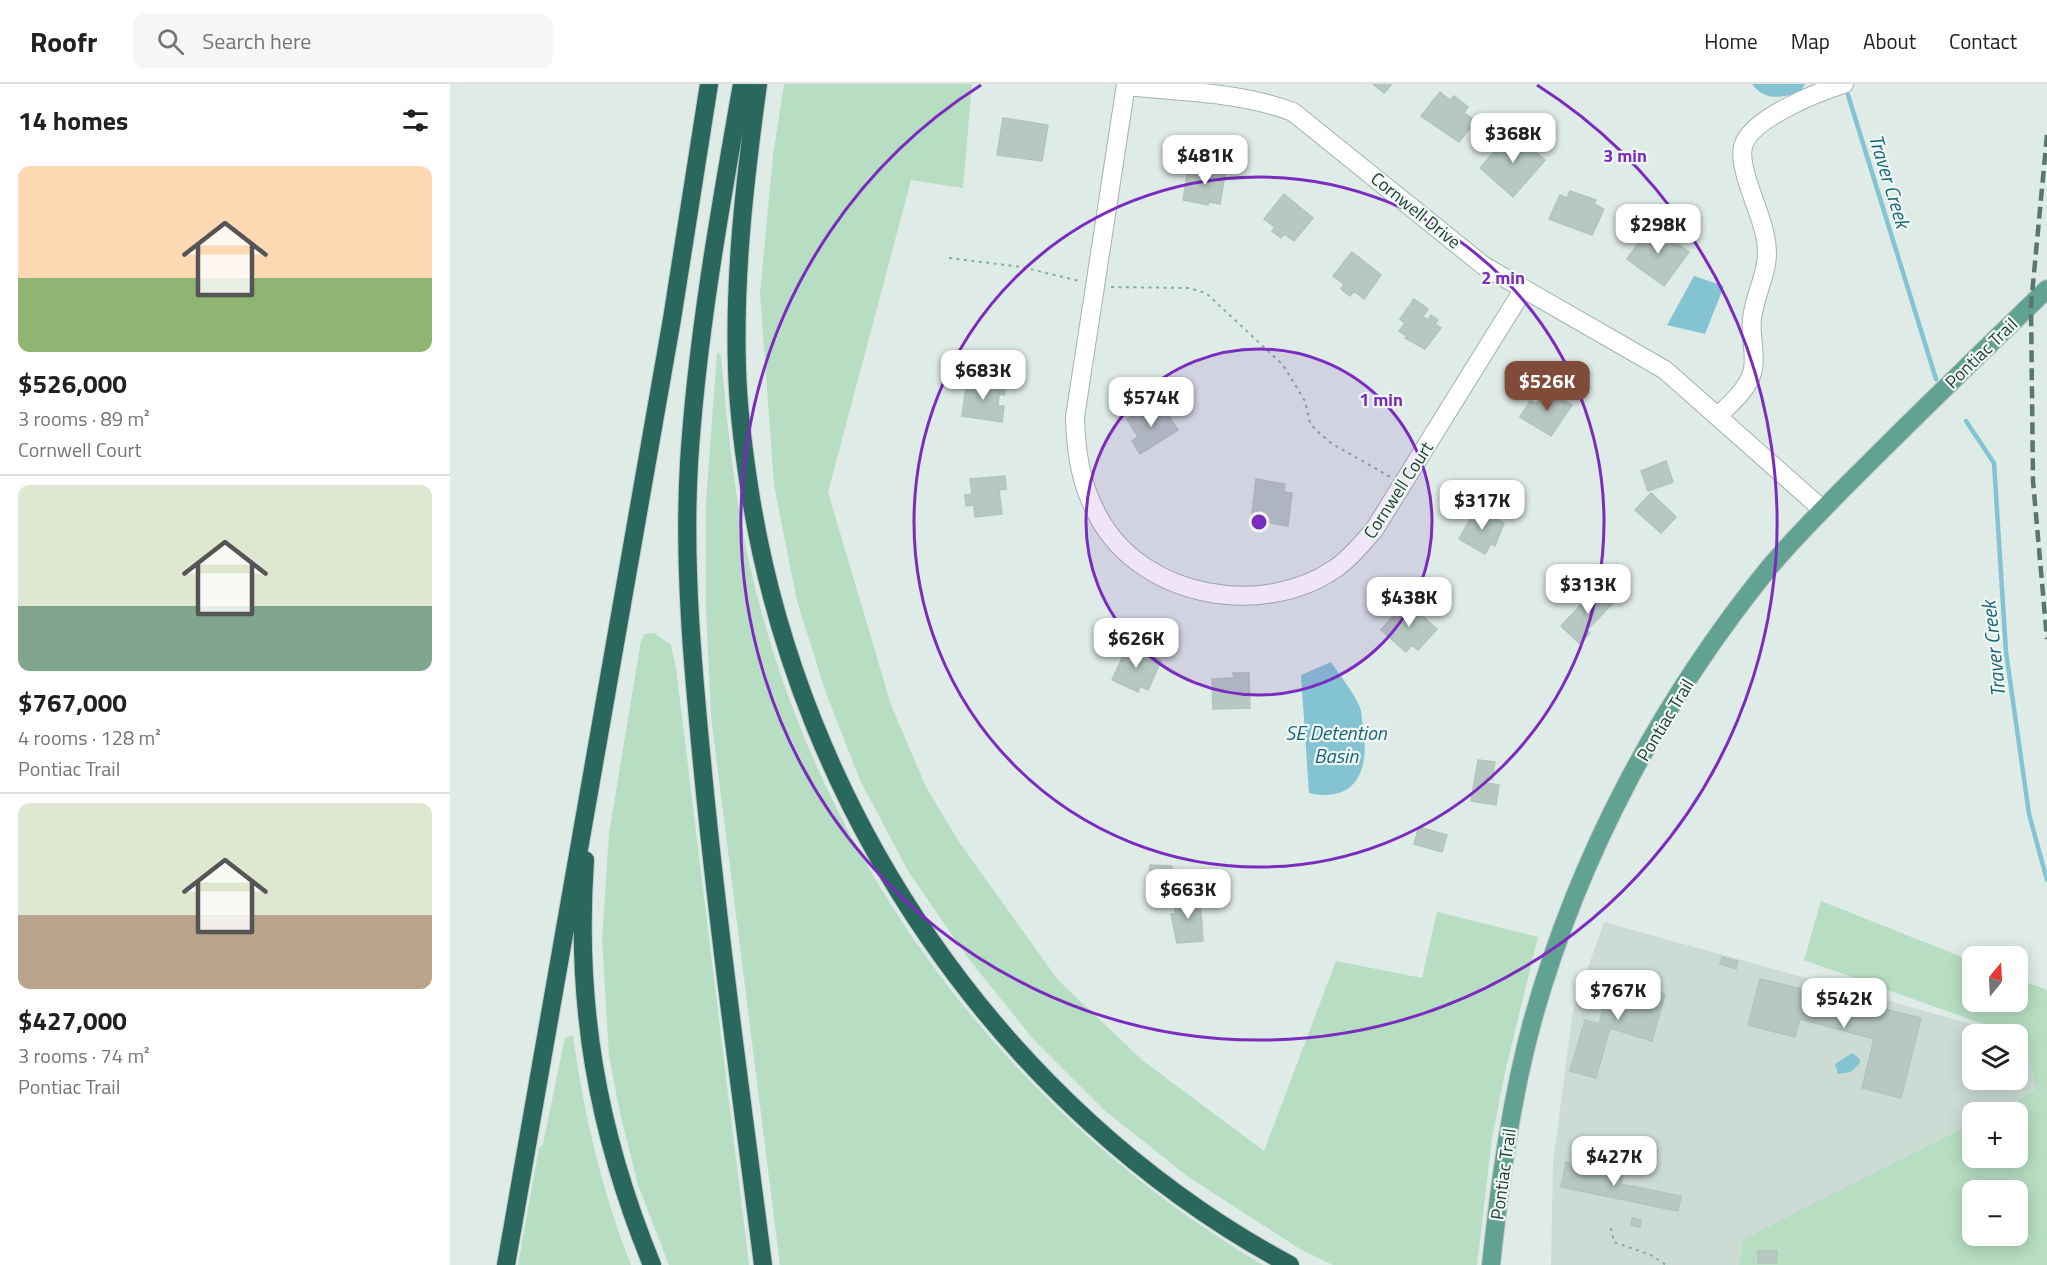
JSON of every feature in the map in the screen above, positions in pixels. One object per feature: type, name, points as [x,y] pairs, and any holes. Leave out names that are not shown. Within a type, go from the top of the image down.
[{"type":"highway","points":[[506,1265],[672,319],[709,84]]},
{"type":"highway","points":[[742,84],[700,344],[689,464],[688,561],[692,652],[710,846],[763,1265]]},
{"type":"highway","points":[[758,84],[745,175],[737,277],[736,371],[742,441],[756,534],[772,600],[792,666],[827,756],[857,819],[901,896],[942,957],[1004,1036],[1094,1126],[1167,1186],[1223,1225],[1290,1265]]},
{"type":"highway","points":[[591,780],[583,900],[584,1001],[593,1068],[613,1157],[633,1220],[652,1265]]},
{"type":"main road","name":"Pontiac Trail","points":[[1491,1265],[1505,1153],[1526,1045],[1559,935],[1585,869],[1636,767],[1688,681],[1769,569],[1822,509],[2047,289]]},
{"type":"street","points":[[1718,416],[1739,396],[1753,370],[1752,320],[1768,262],[1765,233],[1742,160],[1743,147],[1750,132],[1767,118],[1844,84]]},
{"type":"street","name":"Cornwell Drive","points":[[1126,85],[1245,98],[1270,103],[1293,112],[1484,266],[1665,370],[1822,509]]},
{"type":"street","name":"Cornwell Court","points":[[1126,85],[1075,417],[1080,474],[1100,520],[1127,552],[1147,567],[1182,585],[1222,595],[1250,596],[1296,588],[1329,573],[1348,559],[1374,530],[1523,290]]},
{"type":"path","points":[[949,258],[1022,267],[1095,285],[1124,289],[1189,288],[1206,293],[1283,365],[1305,401],[1310,423],[1317,431],[1331,443],[1403,484]]},
{"type":"path","points":[[1611,1228],[1614,1242],[1651,1255],[1666,1265]]},
{"type":"shaded area","points":[[1604,922],[1971,1024],[1962,1024],[1962,1090],[2028,1090],[2028,1053],[2036,1090],[2013,1102],[1962,1102],[1962,1128],[1743,1239],[1739,1265],[1551,1265],[1553,1163],[1573,1010]]},
{"type":"green space","points":[[784,84],[972,84],[963,188],[911,180],[828,492],[891,705],[926,787],[959,842],[1058,980],[1142,1060],[1264,1151],[1336,961],[1422,978],[1437,912],[1538,937],[1505,1072],[1492,1138],[1477,1265],[1333,1265],[1300,1249],[1187,1176],[1104,1110],[1033,1039],[968,958],[908,871],[860,780],[826,693],[797,601],[774,485],[760,293],[773,156]]},
{"type":"green space","points":[[717,352],[721,355],[738,503],[756,591],[788,695],[830,795],[882,890],[942,979],[1011,1061],[1088,1137],[1172,1205],[1263,1265],[780,1265],[711,716],[706,608],[706,502]]},
{"type":"green space","points":[[654,633],[671,645],[676,668],[749,1265],[669,1265],[638,1185],[609,1056],[602,939],[609,834],[641,641],[645,634]]},
{"type":"green space","points":[[1821,901],[1962,957],[1962,1012],[2028,1012],[2028,983],[2047,990],[2047,1265],[1739,1265],[1743,1239],[1962,1128],[1962,1168],[2028,1168],[2028,1102],[2013,1102],[2036,1090],[2028,1053],[2028,1024],[1983,1024],[1804,960]]},
{"type":"green space","points":[[573,1036],[595,1152],[611,1209],[631,1265],[518,1265],[539,1148],[543,1144],[565,1037]]},
{"type":"water","points":[[1752,84],[1805,84],[1800,93],[1774,97],[1763,94]]},
{"type":"water","points":[[1694,276],[1724,286],[1705,334],[1667,325]]},
{"type":"water","name":"SE Detention Basin","points":[[1331,662],[1360,707],[1365,743],[1362,769],[1357,780],[1349,788],[1339,793],[1325,795],[1309,793],[1301,675]]},
{"type":"water","points":[[1852,1053],[1860,1059],[1860,1063],[1851,1072],[1838,1074],[1835,1064]]},
{"type":"building","points":[[1373,84],[1392,84],[1384,93]]},
{"type":"building","points":[[1440,92],[1450,100],[1454,96],[1468,107],[1464,113],[1476,121],[1459,142],[1421,116]]},
{"type":"building","points":[[1003,118],[1048,125],[1042,161],[997,155]]},
{"type":"building","points":[[1512,132],[1545,160],[1513,197],[1480,168]]},
{"type":"building","points":[[1210,166],[1226,169],[1220,204],[1209,202],[1208,205],[1183,200],[1188,170],[1209,173]]},
{"type":"building","points":[[1570,191],[1596,200],[1594,204],[1604,209],[1592,235],[1549,219],[1560,195],[1567,198]]},
{"type":"building","points":[[1284,194],[1313,218],[1294,241],[1284,234],[1281,238],[1272,231],[1275,227],[1264,219]]},
{"type":"building","points":[[1651,225],[1689,252],[1664,286],[1627,259]]},
{"type":"building","points":[[1352,252],[1381,275],[1364,299],[1354,291],[1350,296],[1341,289],[1344,284],[1333,276]]},
{"type":"building","points":[[1414,299],[1428,309],[1423,317],[1428,320],[1431,315],[1438,320],[1435,324],[1441,328],[1425,349],[1405,338],[1407,336],[1399,331],[1405,323],[1400,319]]},
{"type":"building","points":[[967,380],[1006,385],[1004,395],[999,394],[998,406],[1004,406],[1002,422],[962,416]]},
{"type":"building","points":[[1546,389],[1572,405],[1551,436],[1520,417],[1530,401],[1537,404]]},
{"type":"building","points":[[1152,403],[1159,414],[1165,410],[1178,430],[1140,454],[1132,441],[1138,437],[1127,419]]},
{"type":"building","points":[[1666,461],[1673,482],[1648,491],[1641,471]]},
{"type":"building","points":[[1005,476],[1006,489],[999,490],[1002,514],[975,517],[974,505],[966,506],[965,495],[972,494],[970,479]]},
{"type":"building","points":[[1256,479],[1285,484],[1284,492],[1292,493],[1288,526],[1251,522]]},
{"type":"building","points":[[1651,493],[1676,517],[1661,533],[1635,510]]},
{"type":"building","points":[[1477,507],[1504,523],[1495,546],[1491,544],[1485,554],[1459,539]]},
{"type":"building","points":[[1599,586],[1615,601],[1587,630],[1590,633],[1580,644],[1561,626]]},
{"type":"building","points":[[1406,601],[1437,629],[1418,650],[1412,645],[1406,652],[1381,630]]},
{"type":"building","points":[[1129,643],[1161,661],[1148,690],[1140,686],[1138,692],[1112,680]]},
{"type":"building","points":[[1233,673],[1249,673],[1250,708],[1213,709],[1212,679],[1234,678]]},
{"type":"building","points":[[1478,760],[1495,762],[1492,779],[1487,778],[1486,783],[1499,785],[1496,805],[1471,801]]},
{"type":"building","points":[[1419,827],[1447,835],[1442,852],[1414,844]]},
{"type":"building","points":[[1150,865],[1172,866],[1171,883],[1149,882]]},
{"type":"building","points":[[1200,896],[1203,941],[1177,943],[1171,914],[1175,914],[1174,898]]},
{"type":"building","points":[[1722,957],[1738,961],[1736,969],[1720,964]]},
{"type":"building","points":[[1611,972],[1632,978],[1630,984],[1665,994],[1652,1041],[1610,1028],[1596,1078],[1570,1071],[1585,1020],[1599,1024],[1604,1008],[1601,1007]]},
{"type":"building","points":[[1760,979],[1921,1018],[1901,1098],[1862,1088],[1874,1039],[1800,1019],[1795,1037],[1748,1025]]},
{"type":"building","points":[[1566,1162],[1623,1174],[1621,1184],[1681,1196],[1678,1211],[1561,1187]]},
{"type":"building","points":[[1632,1218],[1641,1220],[1640,1227],[1631,1225]]},
{"type":"building","points":[[1758,1251],[1777,1251],[1776,1263],[1758,1263]]},
{"type":"waterway","name":"Traver Creek","points":[[1848,95],[1936,379]]},
{"type":"waterway","name":"Traver Creek","points":[[1966,421],[1994,463],[2006,652],[2029,814],[2047,880]]},
{"type":"railway","points":[[2047,135],[2031,305],[2033,481],[2047,639]]}]
